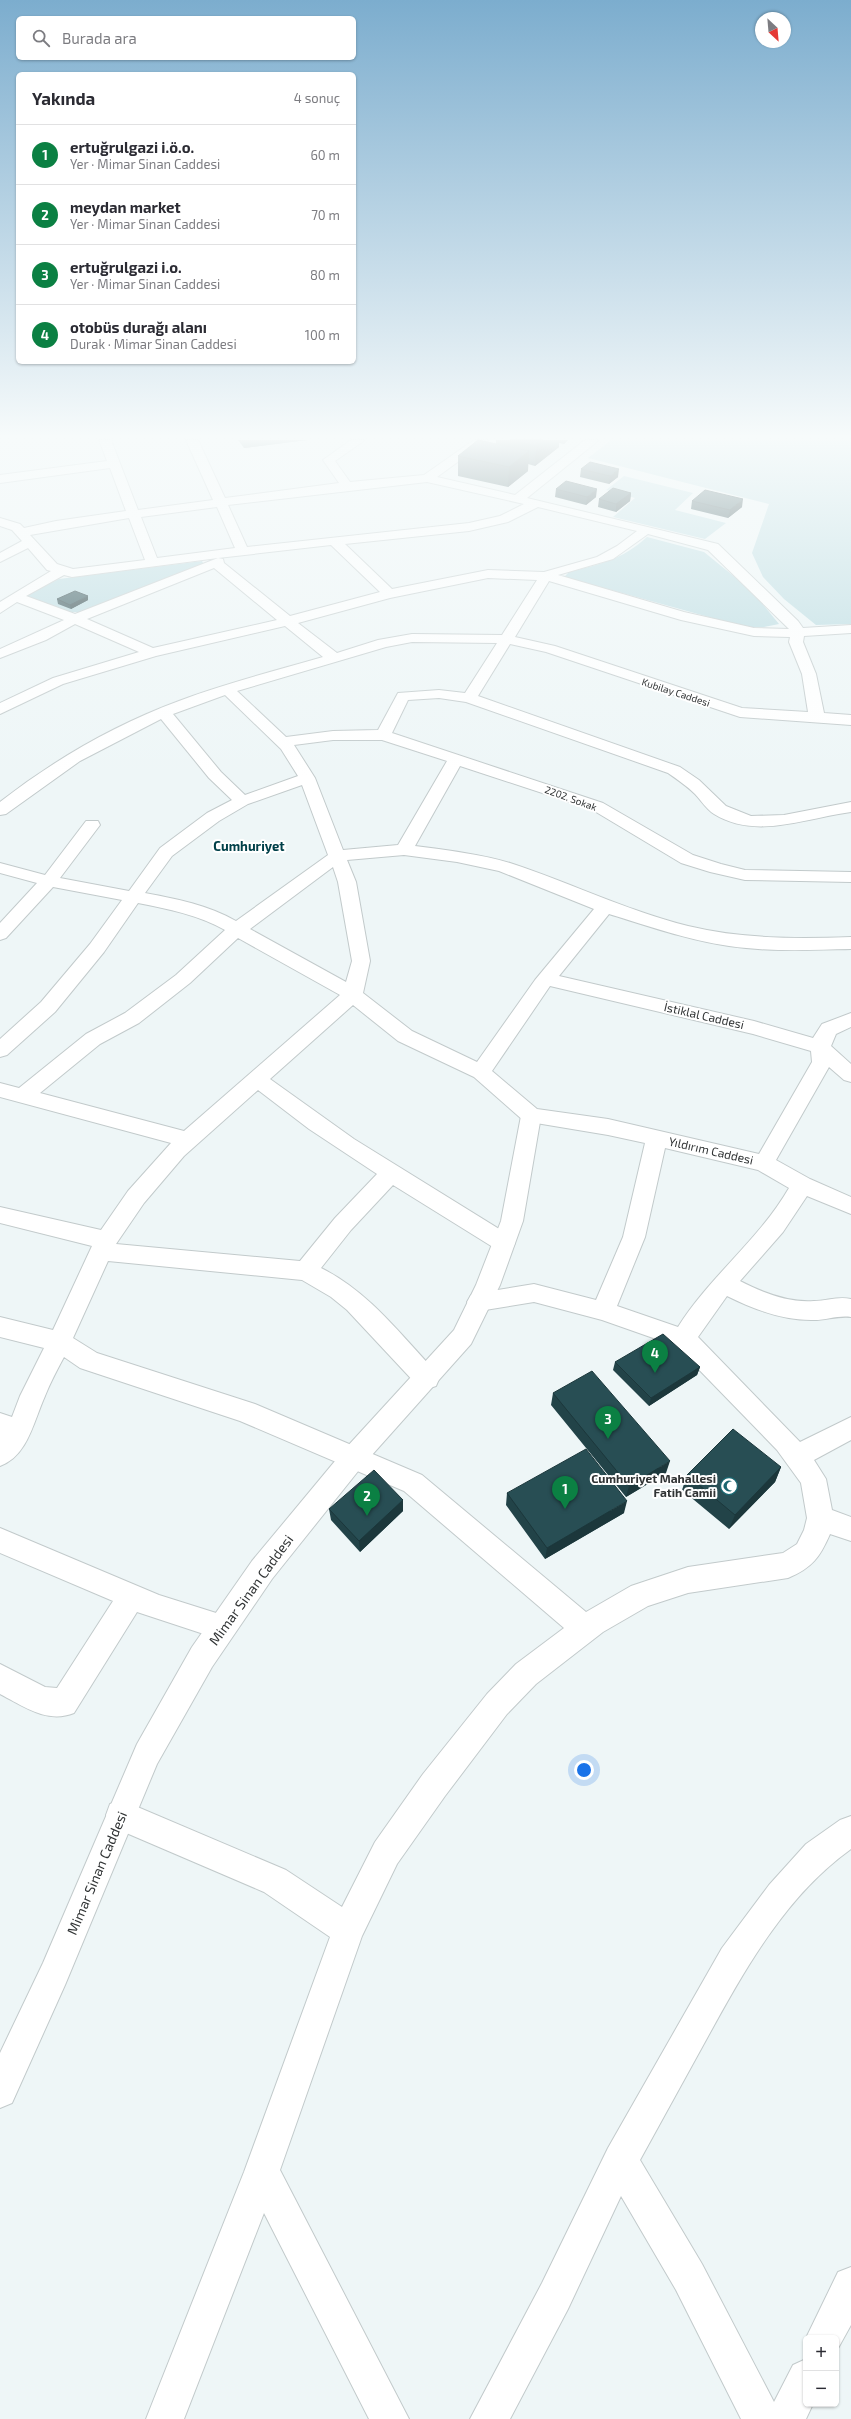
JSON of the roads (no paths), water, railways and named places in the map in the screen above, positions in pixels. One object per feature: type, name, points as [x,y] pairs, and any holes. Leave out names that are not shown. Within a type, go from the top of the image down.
[{"type":"street","points":[[39,553],[52,567],[72,573],[227,553]]},
{"type":"street","points":[[148,553],[152,562]]},
{"type":"street","points":[[0,654],[41,637],[76,619],[239,553]]},
{"type":"street","points":[[346,553],[389,594]]},
{"type":"street","points":[[469,698],[546,576],[556,571],[595,561],[614,553]]},
{"type":"street","points":[[719,553],[793,624],[798,632],[796,642],[809,674],[817,719]]},
{"type":"street","points":[[216,563],[289,620],[334,658]]},
{"type":"street","points":[[0,609],[15,597],[63,570]]},
{"type":"street","points":[[0,709],[58,681],[152,653],[389,594],[488,574],[546,576],[633,603],[726,626],[777,634],[851,629]]},
{"type":"street","points":[[15,597],[76,619],[152,653]]},
{"type":"street","name":"Kubilay Caddesi","points":[[0,810],[86,748],[164,713],[228,689],[383,643],[412,638],[506,639],[550,650],[740,712],[817,719],[851,720]]},
{"type":"street","points":[[0,1455],[10,1427],[32,1396],[60,1342],[103,1245],[136,1197],[188,1140],[353,994],[361,961],[347,882],[307,778],[283,742],[228,689]]},
{"type":"street","points":[[383,735],[403,696],[439,694],[469,698],[674,770],[697,786],[718,809],[732,818],[750,823],[770,822],[851,807]]},
{"type":"street","points":[[164,713],[215,775],[242,801]]},
{"type":"street","name":"2202. Sokak","points":[[283,742],[316,735],[383,735],[597,806],[687,859],[716,868],[745,875],[851,877]]},
{"type":"street","points":[[404,850],[456,759]]},
{"type":"street","points":[[0,1050],[48,1007],[97,948],[166,852],[213,817],[242,801],[307,778]]},
{"type":"street","points":[[0,934],[49,881],[92,825]]},
{"type":"street","points":[[23,1096],[93,1039],[132,1018],[183,979],[237,929],[337,856],[404,850],[457,857],[504,867],[605,907],[686,931],[729,940],[784,944],[851,944]]},
{"type":"street","points":[[0,868],[49,881],[133,898],[183,906],[217,918],[353,994],[366,1007],[405,1036],[481,1072],[531,1116]]},
{"type":"street","points":[[481,1072],[546,979],[605,907]]},
{"type":"street","name":"İstiklal Caddesi","points":[[546,979],[754,1028],[820,1047],[851,1075]]},
{"type":"street","name":"Yıldırım Caddesi","points":[[531,1116],[608,1126],[656,1139],[764,1163],[822,1062],[820,1047],[824,1033],[834,1025],[851,1020]]},
{"type":"street","points":[[257,1079],[286,1103],[504,1243]]},
{"type":"street","points":[[0,1090],[188,1140]]},
{"type":"street","name":"Mimar Sinan Caddesi","points":[[0,2092],[54,1974],[147,1754],[202,1657],[262,1570],[354,1457],[463,1337],[480,1302],[512,1222],[531,1116]]},
{"type":"street","points":[[603,1311],[634,1237],[656,1139]]},
{"type":"street","points":[[764,1163],[802,1185],[851,1206]]},
{"type":"street","points":[[306,1271],[344,1224],[392,1172]]},
{"type":"street","points":[[684,1339],[715,1292],[775,1226],[794,1201],[802,1185]]},
{"type":"street","points":[[0,1215],[103,1245],[306,1271],[324,1278],[353,1303],[426,1379]]},
{"type":"street","points":[[724,1283],[755,1300],[785,1308],[812,1311],[843,1306],[851,1308]]},
{"type":"street","points":[[165,2419],[262,2172],[348,1930],[386,1853],[496,1704],[526,1674],[586,1629],[641,1595],[688,1580],[788,1565],[806,1553],[817,1533],[820,1518],[813,1479],[786,1442],[684,1339],[603,1311],[534,1293],[480,1302]]},
{"type":"street","points":[[0,1327],[60,1342],[89,1361],[246,1412],[284,1430],[354,1457],[413,1483],[586,1629]]},
{"type":"street","points":[[797,1456],[851,1428]]},
{"type":"street","points":[[820,1518],[851,1529]]},
{"type":"street","points":[[0,1540],[157,1606],[222,1627]]},
{"type":"street","points":[[0,1678],[42,1701],[64,1703],[132,1596]]},
{"type":"street","points":[[121,1815],[196,1849],[275,1881],[348,1930]]},
{"type":"street","points":[[489,2419],[555,2296],[620,2160],[733,1959],[780,1896],[812,1861],[851,1831]]},
{"type":"street","points":[[620,2160],[689,2277],[762,2419]]},
{"type":"street","points":[[262,2172],[390,2419]]},
{"type":"street","points":[[827,2335],[851,2285]]},
{"type":"street","points":[[786,2419],[803,2384]]},
{"type":"place","name":"otobüs durağı alanı","points":[[655,1373]]},
{"type":"place","name":"ertuğrulgazi i.o.","points":[[608,1439]]},
{"type":"place","name":"Cumhuriyet Mahallesi Fatih Camii","points":[[729,1486]]},
{"type":"place","name":"ertuğrulgazi i.ö.o.","points":[[565,1509]]},
{"type":"place","name":"meydan market","points":[[367,1516]]},
{"type":"district","name":"Cumhuriyet","points":[[249,846]]}]
